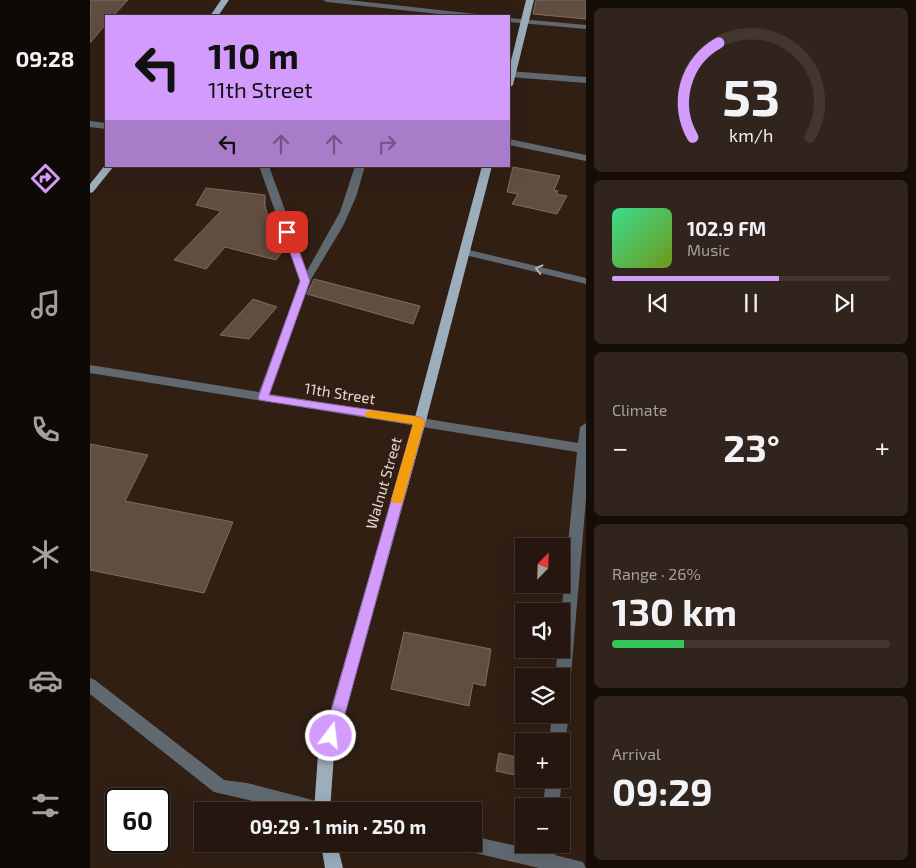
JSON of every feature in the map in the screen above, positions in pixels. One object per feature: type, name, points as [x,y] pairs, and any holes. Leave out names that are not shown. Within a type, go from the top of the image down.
[{"type":"main road","points":[[215,15],[225,0]]},
{"type":"main road","points":[[510,74],[530,0]]},
{"type":"main road","points":[[90,190],[108,167]]},
{"type":"main road","name":"Walnut Street","points":[[323,802],[326,754],[420,421],[487,167]]},
{"type":"main road","points":[[331,852],[334,868]]},
{"type":"street","points":[[327,0],[467,15]]},
{"type":"street","points":[[510,20],[586,28]]},
{"type":"street","points":[[510,74],[586,80]]},
{"type":"street","points":[[90,124],[105,126]]},
{"type":"street","points":[[510,142],[586,158]]},
{"type":"street","points":[[264,167],[305,281]]},
{"type":"street","points":[[263,398],[305,281],[332,239],[356,186],[360,167]]},
{"type":"street","points":[[465,252],[586,281]]},
{"type":"street","name":"11th Street","points":[[90,369],[585,449]]},
{"type":"street","points":[[564,668],[586,426]]},
{"type":"street","points":[[90,685],[220,786],[289,802]]},
{"type":"street","points":[[482,848],[548,865],[577,868]]},
{"type":"building","points":[[90,0],[128,0],[114,15],[105,15],[105,25],[90,43]]},
{"type":"building","points":[[536,0],[586,0],[586,19],[533,14]]},
{"type":"building","points":[[513,167],[560,176],[554,190],[558,191],[556,194],[567,196],[557,214],[512,204],[518,194],[507,192]]},
{"type":"building","points":[[206,188],[265,195],[267,213],[286,247],[276,260],[225,247],[206,269],[174,260],[221,211],[196,205]]},
{"type":"building","points":[[314,279],[420,306],[413,324],[307,294]]},
{"type":"building","points":[[253,299],[277,307],[249,339],[220,335]]},
{"type":"building","points":[[90,444],[148,455],[125,501],[233,522],[204,593],[90,570]]},
{"type":"building","points":[[404,632],[491,649],[485,686],[473,683],[469,706],[391,689]]},
{"type":"building","points":[[499,753],[515,757],[515,775],[496,771]]},
{"type":"slow traffic","points":[[370,414],[420,421],[397,500]]},
{"type":"route","points":[[287,232],[305,281],[263,398],[420,421],[331,736]]}]
